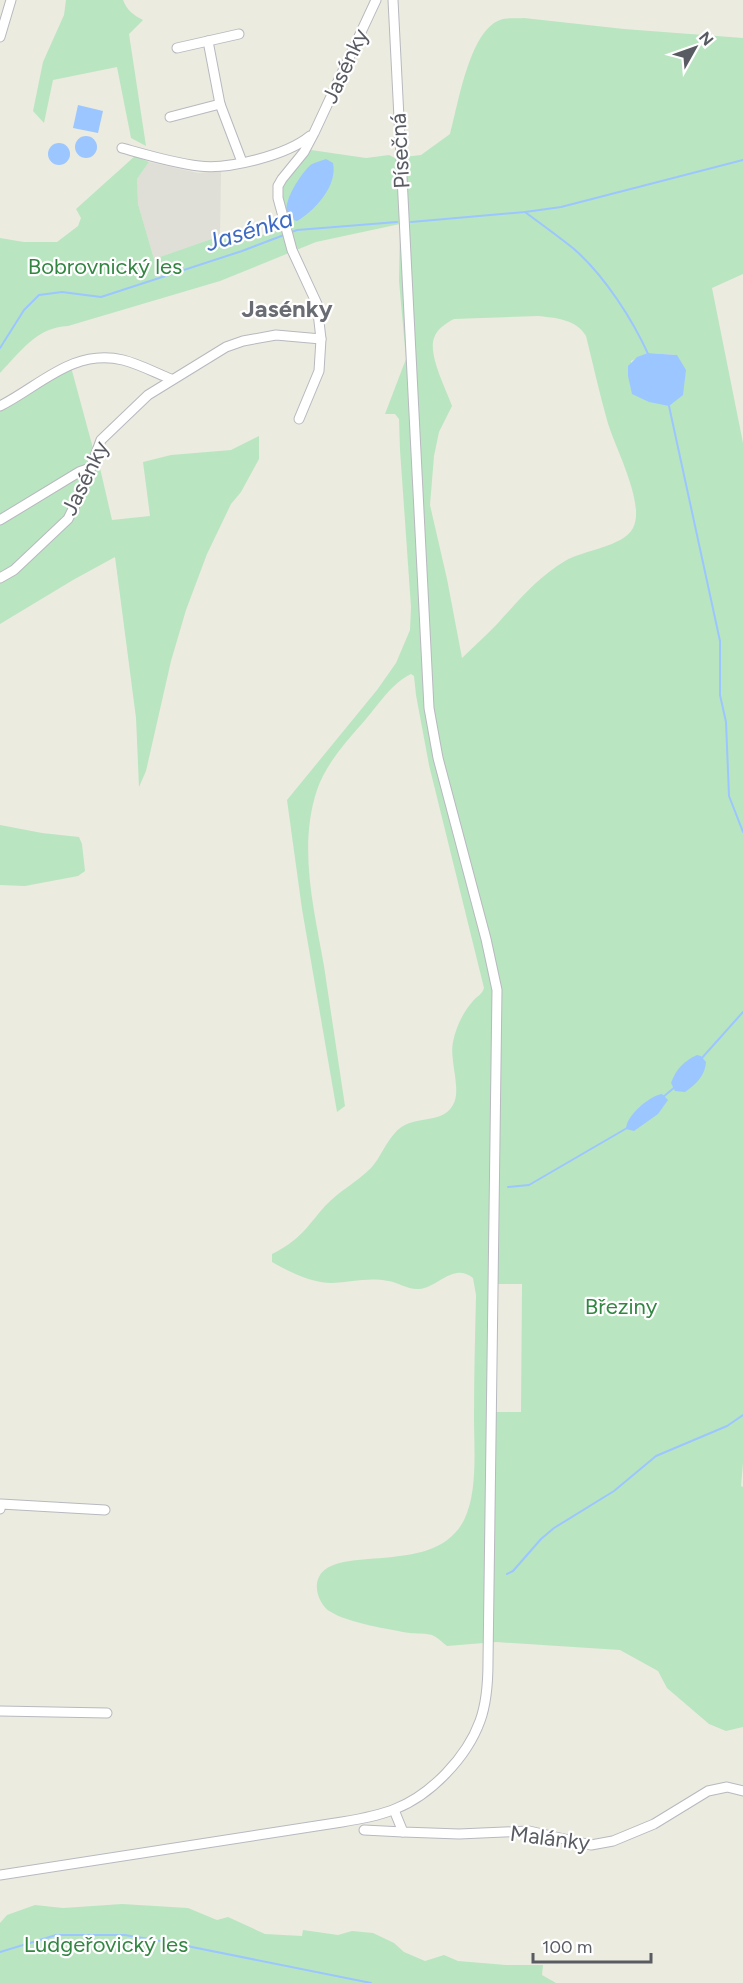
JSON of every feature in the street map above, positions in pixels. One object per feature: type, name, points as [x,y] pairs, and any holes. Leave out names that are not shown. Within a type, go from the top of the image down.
[{"type":"street","points":[[0,37],[11,0]]},
{"type":"street","name":"Jasénky","points":[[299,419],[319,371],[321,339],[317,304],[292,250],[278,198],[278,186],[304,152],[376,0]]},
{"type":"street","name":"Písečná","points":[[393,0],[430,718],[497,990],[488,1662],[484,1706],[478,1725],[466,1748],[431,1787],[394,1810]]},
{"type":"street","points":[[177,48],[239,34]]},
{"type":"street","points":[[208,41],[219,104],[242,162]]},
{"type":"street","points":[[170,117],[219,104]]},
{"type":"street","points":[[122,148],[201,167],[267,158],[292,149],[314,133]]},
{"type":"street","name":"Jasénky","points":[[0,579],[14,570],[68,519],[83,489],[100,440],[148,395],[171,379],[243,340],[276,335],[321,339]]},
{"type":"street","points":[[0,406],[58,369],[94,358],[124,360],[171,379]]},
{"type":"street","points":[[0,520],[79,472],[90,468]]},
{"type":"street","points":[[0,1509],[1,1504],[105,1510]]},
{"type":"street","points":[[0,1712],[107,1713]]},
{"type":"street","name":"Malánky","points":[[364,1830],[459,1834],[518,1830],[577,1843],[598,1844],[613,1841],[654,1824],[708,1791],[727,1787],[743,1791]]},
{"type":"street","points":[[0,1875],[342,1822],[394,1810],[403,1832]]},
{"type":"shaded area","points":[[149,162],[198,173],[221,171],[220,236],[154,259],[138,204],[137,179]]},
{"type":"green space","points":[[66,0],[123,0],[131,12],[143,20],[129,34],[146,146],[131,138],[117,67],[53,80],[44,123],[33,111],[43,62],[64,15]]},
{"type":"green space","points":[[524,18],[624,29],[743,38],[743,274],[712,288],[743,443],[743,1463],[741,1486],[743,1487],[743,1727],[726,1731],[709,1724],[667,1688],[658,1671],[620,1650],[496,1642],[447,1646],[432,1635],[381,1628],[338,1616],[324,1606],[317,1591],[319,1577],[329,1567],[345,1562],[410,1555],[431,1549],[450,1538],[464,1520],[468,1509],[474,1470],[476,1295],[473,1278],[466,1274],[452,1274],[426,1288],[419,1289],[381,1280],[324,1283],[286,1270],[272,1262],[272,1254],[296,1238],[330,1201],[371,1168],[401,1127],[441,1116],[453,1105],[456,1091],[452,1049],[454,1036],[466,1010],[484,988],[429,765],[414,676],[411,674],[398,682],[386,694],[338,752],[321,780],[311,812],[308,856],[312,900],[345,1106],[337,1112],[302,909],[287,800],[377,690],[396,663],[410,630],[411,607],[399,419],[395,414],[385,414],[406,359],[399,281],[400,224],[316,242],[220,281],[68,326],[57,327],[30,342],[0,373],[0,238],[24,242],[57,242],[78,226],[81,218],[76,209],[135,156],[149,162],[137,179],[138,204],[154,259],[220,236],[236,243],[281,229],[282,184],[311,150],[366,158],[421,155],[450,134],[466,71],[480,39],[489,27],[500,20]],"holes":[[[538,316],[565,320],[582,330],[586,336],[607,420],[628,475],[636,518],[633,528],[621,540],[573,557],[546,574],[462,658],[430,505],[434,456],[439,432],[452,406],[435,363],[433,345],[437,332],[454,319]],[[648,353],[677,355],[633,394],[631,361]],[[494,1284],[522,1284],[521,1412],[492,1412]]]},
{"type":"green space","points":[[71,367],[100,468],[112,520],[150,516],[143,462],[171,455],[231,450],[259,436],[259,459],[241,492],[231,504],[207,554],[186,610],[171,661],[146,771],[139,787],[136,718],[115,557],[0,624],[0,409]]},
{"type":"green space","points":[[0,825],[79,837],[85,871],[78,876],[25,886],[0,885]]},
{"type":"green space","name":"Ludgeřovický les","points":[[122,1904],[188,1908],[217,1920],[228,1917],[265,1934],[302,1936],[303,1930],[338,1935],[352,1931],[373,1933],[394,1943],[404,1952],[425,1961],[444,1955],[458,1961],[543,1965],[542,1975],[556,1983],[0,1983],[0,1923],[7,1915],[35,1905],[63,1908]]},
{"type":"water","points":[[78,105],[103,111],[98,133],[73,128]]},
{"type":"water","points":[[86,136],[94,139],[97,147],[94,155],[86,158],[78,155],[75,147],[78,139]]},
{"type":"water","points":[[59,143],[67,146],[70,154],[67,162],[59,165],[51,162],[48,154],[51,146]]},
{"type":"water","points":[[326,159],[333,163],[334,171],[329,188],[318,204],[304,217],[297,221],[291,219],[286,211],[293,188],[312,164]]},
{"type":"water","points":[[648,353],[677,355],[686,370],[683,395],[669,406],[649,402],[632,394],[628,366],[637,357]]},
{"type":"water","points":[[697,1055],[706,1062],[702,1076],[685,1092],[675,1091],[671,1083],[675,1074],[684,1063]]},
{"type":"water","points":[[662,1094],[668,1100],[658,1114],[634,1131],[626,1129],[630,1118],[639,1107],[651,1098]]},
{"type":"waterway","name":"Jasénka","points":[[411,222],[561,207],[743,160]]},
{"type":"waterway","points":[[525,212],[574,249],[596,272],[626,313],[649,356]]},
{"type":"waterway","name":"Jasénka","points":[[289,233],[297,230],[397,222]]},
{"type":"waterway","name":"Jasénka","points":[[0,348],[24,310],[39,295],[62,292],[101,297],[284,235]]},
{"type":"waterway","points":[[669,406],[720,641],[720,695],[726,722],[729,796],[743,832]]},
{"type":"waterway","points":[[701,1059],[743,1012]]},
{"type":"waterway","points":[[663,1097],[675,1087]]},
{"type":"waterway","points":[[508,1187],[529,1185],[627,1128]]},
{"type":"waterway","points":[[507,1574],[513,1571],[541,1539],[554,1528],[614,1491],[656,1456],[727,1426],[743,1415]]},
{"type":"waterway","points":[[0,1952],[56,1935],[125,1935],[371,1983]]},
{"type":"district","name":"Jasénky","points":[[287,308]]},
{"type":"park label","name":"Bobrovnický les","points":[[105,266]]},
{"type":"park label","name":"Březiny","points":[[621,1306]]}]
